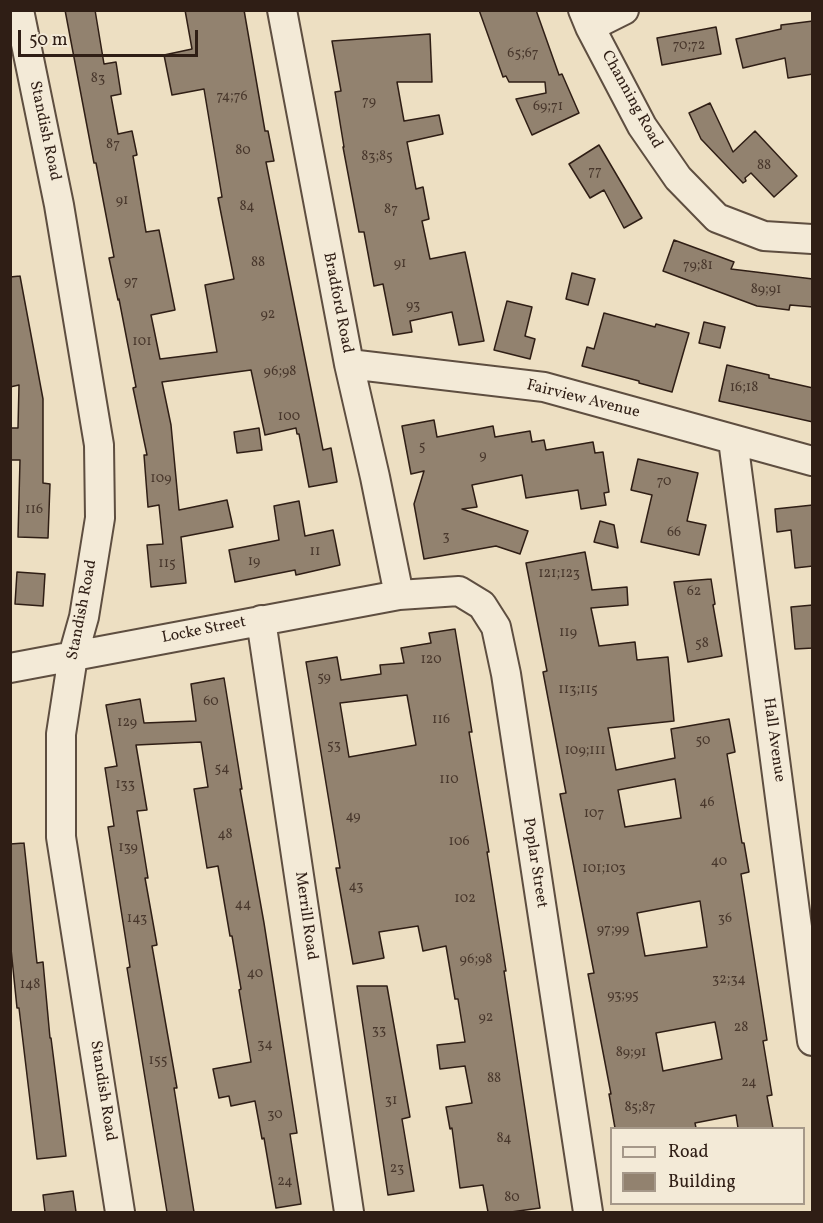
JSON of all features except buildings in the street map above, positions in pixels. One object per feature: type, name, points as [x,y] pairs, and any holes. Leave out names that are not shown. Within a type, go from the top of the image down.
[{"type":"street","name":"Standish Road","points":[[19,10],[59,205],[99,445],[100,518],[84,617],[73,656],[61,734],[61,837],[120,1212]]},
{"type":"street","name":"Bradford Road","points":[[282,10],[349,364],[399,595]]},
{"type":"street","points":[[587,19],[624,10]]},
{"type":"street","name":"Channing Road","points":[[587,19],[642,126],[678,178],[717,219],[764,236],[813,239]]},
{"type":"street","name":"Fairview Avenue","points":[[349,364],[544,387],[813,461]]},
{"type":"street","name":"Hall Avenue","points":[[733,440],[813,1041]]},
{"type":"street","name":"Poplar Street","points":[[399,595],[459,591],[482,605],[496,627],[506,674],[588,1212]]},
{"type":"street","name":"Locke Street","points":[[10,668],[399,595]]},
{"type":"street","name":"Merrill Road","points":[[261,620],[349,1212]]}]
